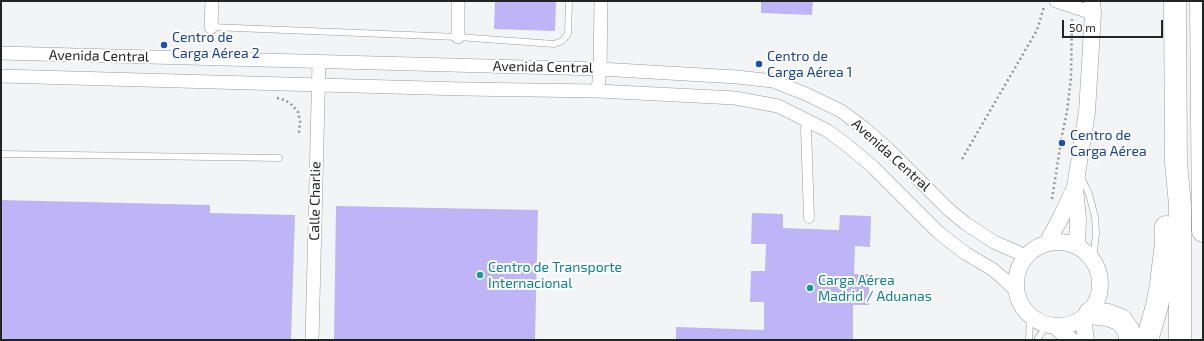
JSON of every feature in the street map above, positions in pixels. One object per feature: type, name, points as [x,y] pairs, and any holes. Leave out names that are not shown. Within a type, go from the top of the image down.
[{"type":"highway","points":[[1175,1],[1176,162],[1180,205],[1180,340]]},
{"type":"highway","points":[[1201,1],[1203,231]]},
{"type":"highway","points":[[1147,340],[1161,284],[1166,243],[1166,212],[1176,162]]},
{"type":"highway","points":[[1087,316],[1108,315],[1120,320],[1128,330],[1131,340]]},
{"type":"street","points":[[211,27],[212,1]]},
{"type":"street","points":[[458,1],[458,37]]},
{"type":"street","points":[[598,91],[600,69],[601,1]]},
{"type":"street","points":[[1056,1],[1072,6],[1092,7],[1087,112],[1075,187],[1078,219],[1077,247]]},
{"type":"street","name":"Avenida Central","points":[[1,53],[600,69],[773,81],[806,94],[841,111],[864,128],[889,150],[948,209],[965,223],[994,242],[1026,256]]},
{"type":"street","name":"Calle Charlie","points":[[312,340],[319,62]]},
{"type":"street","name":"Avenida Central","points":[[1,76],[463,89],[598,91],[735,98],[778,106],[828,131],[848,146],[873,167],[939,233],[965,253],[992,269],[1015,290]]},
{"type":"street","points":[[806,128],[809,218]]},
{"type":"street","points":[[1047,243],[1075,187]]},
{"type":"street","points":[[1051,326],[1075,323],[1087,316],[1096,304],[1100,293],[1098,270],[1093,260],[1086,252],[1068,243],[1047,243],[1035,248],[1026,256],[1019,266],[1015,278],[1015,290],[1019,303],[1026,314],[1051,326],[1071,340]]},
{"type":"street","points":[[1086,340],[1087,316]]},
{"type":"lane","points":[[211,27],[458,37],[554,44],[562,41],[568,34],[569,1]]},
{"type":"lane","points":[[1,154],[279,158]]},
{"type":"lane","points":[[1078,169],[1089,194],[1095,217],[1096,234],[1093,260]]},
{"type":"lane","points":[[1029,340],[1030,317]]},
{"type":"lane","points":[[1037,340],[1051,326]]},
{"type":"path","points":[[962,158],[1038,30],[1046,1]]},
{"type":"path","points":[[1051,206],[1067,112],[1071,77],[1072,6]]},
{"type":"path","points":[[276,98],[285,100],[298,112],[300,133]]},
{"type":"building","points":[[495,1],[556,1],[555,31],[494,29]]},
{"type":"building","points":[[761,1],[813,1],[812,15],[761,13]]},
{"type":"building","points":[[1,200],[210,205],[210,213],[295,215],[291,340],[1,340]]},
{"type":"building","points":[[336,206],[538,210],[535,340],[334,340]]},
{"type":"building","name":"Carga Aérea Madrid / Aduanas","points":[[752,213],[783,214],[783,228],[839,230],[840,215],[871,216],[870,247],[855,246],[854,274],[869,274],[869,305],[853,305],[853,340],[676,340],[676,327],[764,330],[764,302],[750,302],[751,271],[765,271],[766,244],[751,244]]},
{"type":"place","name":"Centro de Carga Aérea 2","points":[[164,45]]},
{"type":"place","name":"Centro de Carga Aérea 1","points":[[759,64]]},
{"type":"place","name":"Centro de Carga Aérea","points":[[1062,143]]},
{"type":"place","name":"Centro de Transporte Internacional","points":[[480,275]]},
{"type":"place","name":"Carga Aérea Madrid / Aduanas","points":[[810,288]]}]
